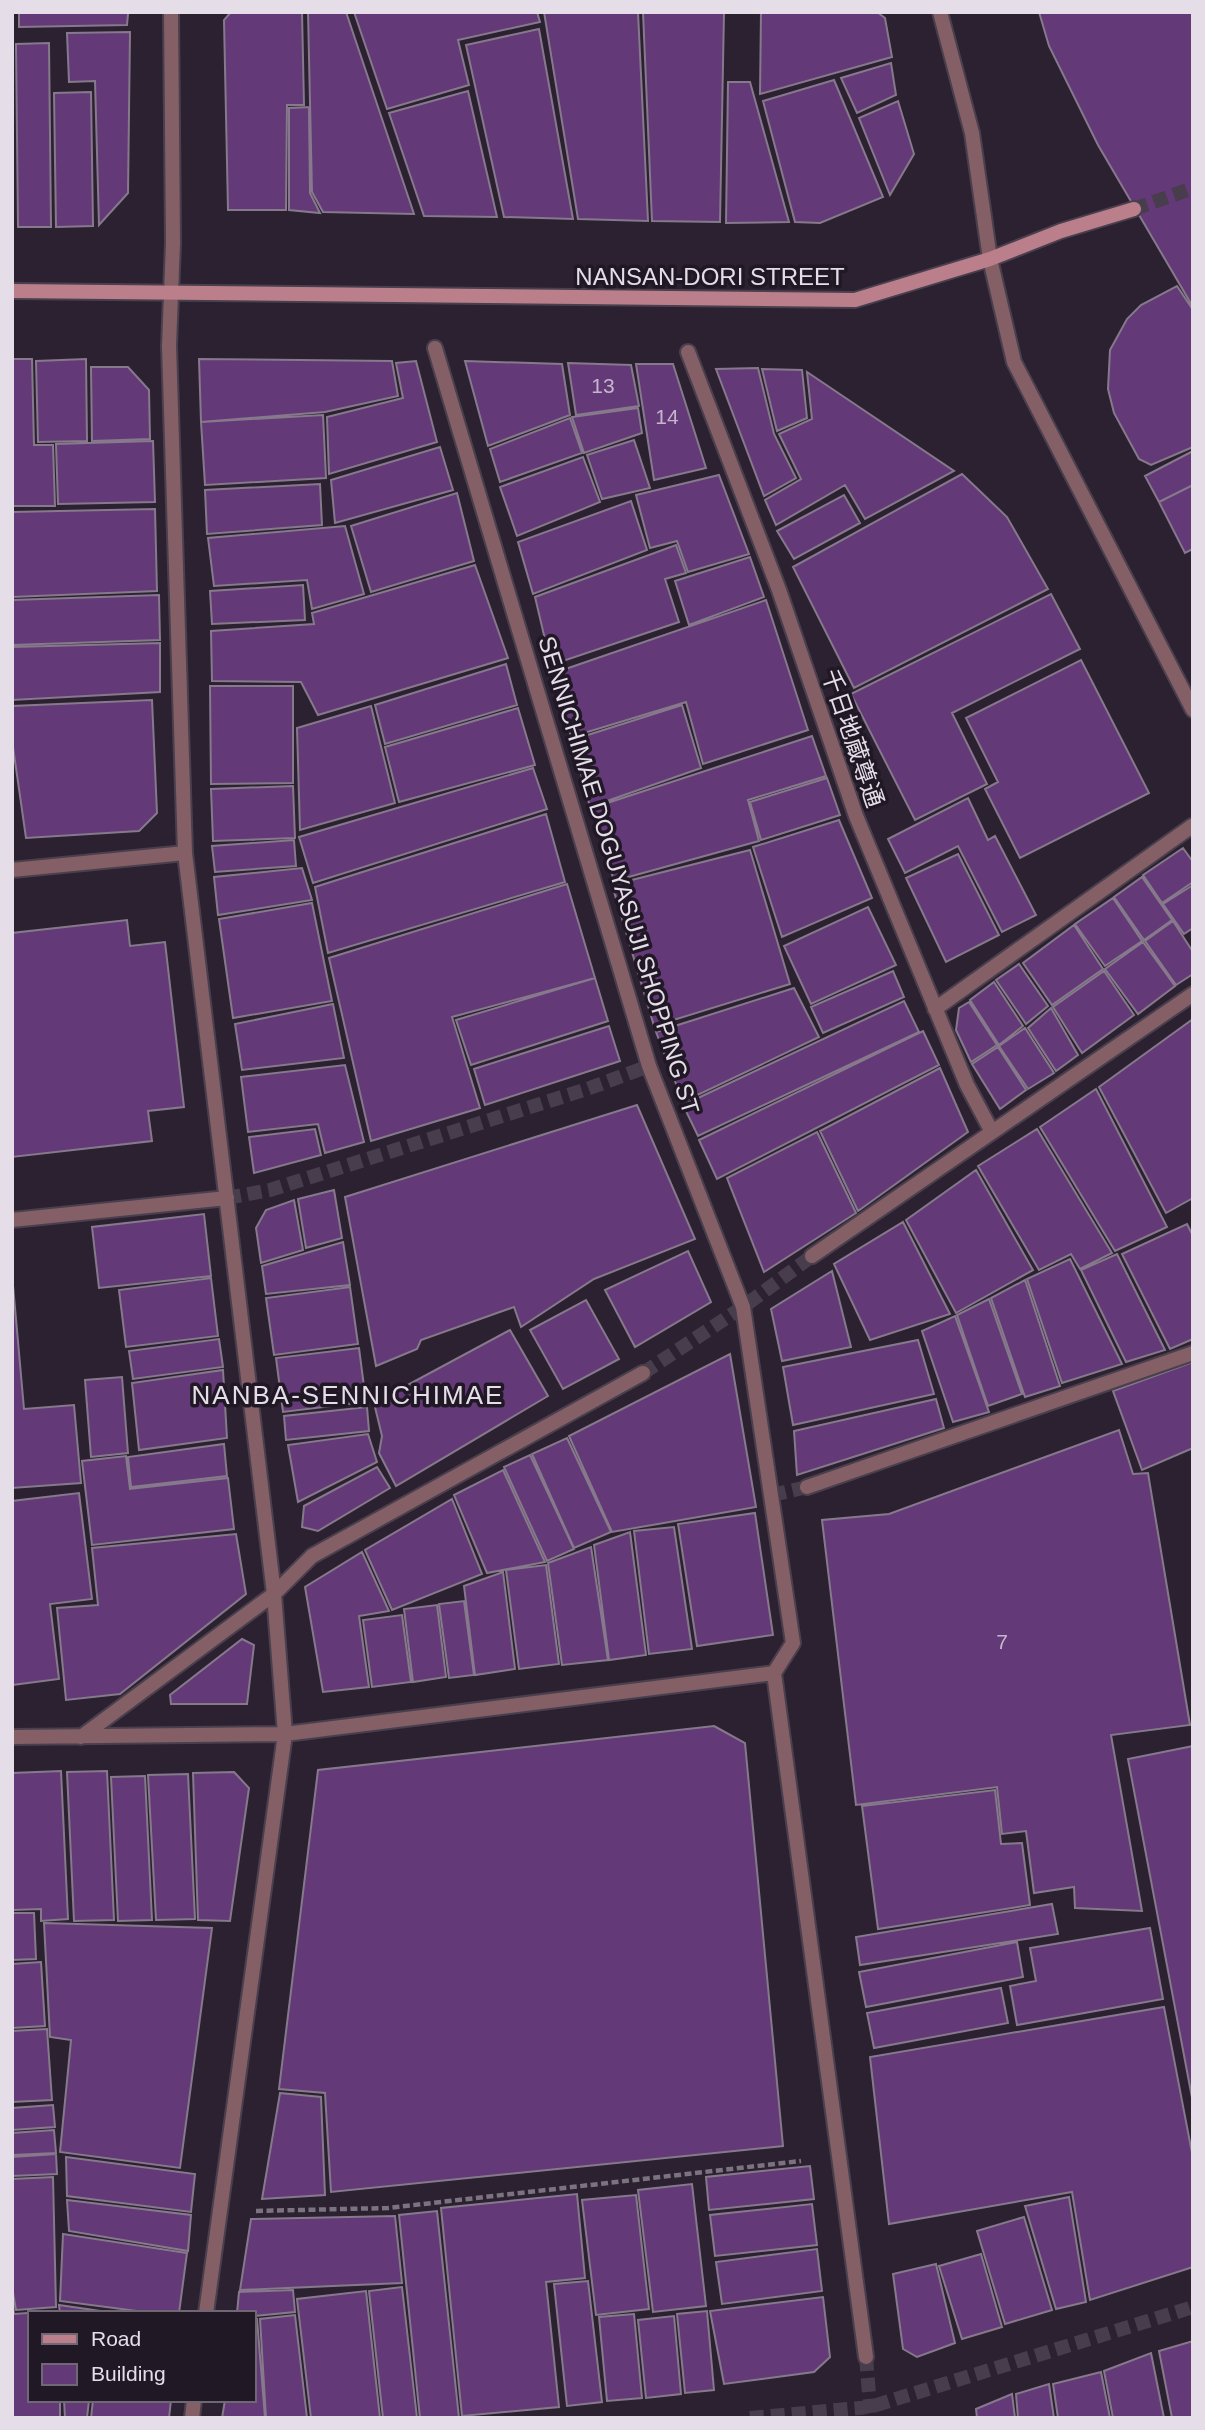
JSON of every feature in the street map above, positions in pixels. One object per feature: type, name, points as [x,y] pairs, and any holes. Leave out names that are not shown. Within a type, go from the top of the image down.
[{"type":"street","points":[[170,12],[173,494],[185,853],[275,1594],[285,1734],[206,2311]]},
{"type":"street","points":[[940,12],[972,133],[990,259],[1014,362],[1193,710]]},
{"type":"street","name":"NANSAN-DORI STREET","points":[[12,291],[171,290],[394,297],[855,300],[990,259],[1061,230],[1134,209]]},
{"type":"street","name":"SENNICHIMAE DOGUYASUJI SHOPPING ST","points":[[435,348],[649,1066],[743,1307],[793,1643],[774,1673]]},
{"type":"street","name":"千日地蔵尊通","points":[[688,352],[779,590],[856,816],[967,1085],[992,1132]]},
{"type":"street","points":[[935,1009],[1192,826]]},
{"type":"street","points":[[12,870],[185,853]]},
{"type":"street","points":[[812,1256],[1193,994]]},
{"type":"street","points":[[12,1220],[227,1198]]},
{"type":"street","points":[[807,1487],[1193,1353]]},
{"type":"street","points":[[81,1737],[275,1594],[313,1556],[643,1373]]},
{"type":"street","points":[[12,1737],[285,1734],[774,1673],[866,2357]]},
{"type":"path","points":[[219,2211],[388,2208],[837,2157]]},
{"type":"building","points":[[19,12],[128,14],[127,25],[19,27]]},
{"type":"building","points":[[231,12],[302,12],[304,105],[287,105],[286,210],[228,210],[224,20]]},
{"type":"building","points":[[308,12],[346,12],[414,214],[323,212],[312,192]]},
{"type":"building","points":[[354,12],[537,12],[540,22],[458,40],[469,85],[387,109]]},
{"type":"building","points":[[544,12],[638,12],[648,221],[578,219]]},
{"type":"building","points":[[643,12],[724,12],[720,222],[652,221]]},
{"type":"building","points":[[761,12],[877,12],[885,18],[892,57],[760,94]]},
{"type":"building","points":[[1039,12],[1193,12],[1193,307],[1098,145],[1049,46]]},
{"type":"building","points":[[539,29],[573,219],[504,217],[466,45]]},
{"type":"building","points":[[130,32],[128,193],[99,225],[95,81],[69,82],[67,33]]},
{"type":"building","points":[[49,43],[51,227],[18,227],[16,44]]},
{"type":"building","points":[[891,63],[896,95],[857,113],[841,78]]},
{"type":"building","points":[[834,80],[883,197],[820,223],[795,222],[763,101]]},
{"type":"building","points":[[728,82],[750,82],[789,222],[726,223]]},
{"type":"building","points":[[468,91],[497,217],[424,216],[389,113]]},
{"type":"building","points":[[91,92],[93,226],[56,227],[54,93]]},
{"type":"building","points":[[898,101],[914,154],[890,195],[859,118]]},
{"type":"building","points":[[309,107],[310,193],[320,213],[289,210],[289,108]]},
{"type":"building","points":[[1177,286],[1193,310],[1193,447],[1151,465],[1139,459],[1114,413],[1108,389],[1110,350],[1127,319],[1141,305]]},
{"type":"building","points":[[12,359],[32,359],[34,445],[53,445],[55,506],[12,506]]},
{"type":"building","points":[[86,359],[87,441],[38,442],[36,361]]},
{"type":"building","points":[[199,359],[392,361],[398,396],[325,412],[201,422]]},
{"type":"building","points":[[416,361],[437,442],[329,474],[327,417],[403,398],[396,363]]},
{"type":"building","points":[[465,361],[562,364],[570,415],[488,446]]},
{"type":"building","points":[[568,363],[631,365],[639,406],[576,415]]},
{"type":"building","points":[[636,364],[673,364],[706,468],[654,480]]},
{"type":"building","points":[[91,367],[128,367],[149,390],[150,439],[92,441]]},
{"type":"building","points":[[758,368],[774,434],[796,478],[764,496],[716,369]]},
{"type":"building","points":[[762,369],[802,370],[807,418],[777,431]]},
{"type":"building","points":[[807,372],[954,471],[865,519],[845,485],[776,525],[765,500],[801,479],[779,434],[812,419]]},
{"type":"building","points":[[638,408],[642,433],[584,453],[572,417]]},
{"type":"building","points":[[323,415],[326,478],[205,485],[201,422]]},
{"type":"building","points":[[570,418],[582,453],[500,482],[490,449]]},
{"type":"building","points":[[634,440],[650,488],[602,499],[587,455]]},
{"type":"building","points":[[153,441],[155,502],[58,504],[56,444]]},
{"type":"building","points":[[440,447],[453,490],[335,523],[331,480]]},
{"type":"building","points":[[1193,451],[1193,485],[1159,502],[1145,476]]},
{"type":"building","points":[[583,457],[600,502],[517,536],[500,487]]},
{"type":"building","points":[[962,474],[1007,517],[1048,589],[854,688],[793,567]]},
{"type":"building","points":[[719,475],[749,554],[688,572],[677,541],[650,548],[636,495]]},
{"type":"building","points":[[320,484],[322,525],[207,534],[205,490]]},
{"type":"building","points":[[1193,485],[1193,549],[1185,553],[1159,502]]},
{"type":"building","points":[[457,493],[474,561],[371,592],[351,526]]},
{"type":"building","points":[[844,495],[860,523],[794,559],[777,531]]},
{"type":"building","points":[[631,501],[647,550],[533,594],[518,542]]},
{"type":"building","points":[[155,509],[157,591],[12,597],[12,512]]},
{"type":"building","points":[[345,526],[364,594],[312,609],[307,580],[214,586],[208,538]]},
{"type":"building","points":[[676,545],[686,573],[665,579],[679,622],[551,665],[535,597]]},
{"type":"building","points":[[750,557],[764,597],[689,625],[675,581]]},
{"type":"building","points":[[475,565],[508,658],[318,715],[301,682],[212,681],[211,631],[314,624],[312,613]]},
{"type":"building","points":[[303,585],[305,620],[212,624],[210,591]]},
{"type":"building","points":[[1051,594],[1080,649],[952,713],[987,784],[915,820],[851,694]]},
{"type":"building","points":[[159,595],[160,640],[12,645],[12,600]]},
{"type":"building","points":[[766,600],[808,730],[703,764],[686,702],[571,737],[554,673]]},
{"type":"building","points":[[160,643],[160,692],[12,700],[12,647]]},
{"type":"building","points":[[1081,660],[1149,793],[1020,858],[985,789],[998,782],[966,718]]},
{"type":"building","points":[[506,664],[517,705],[385,744],[375,705]]},
{"type":"building","points":[[210,686],[293,686],[293,783],[211,784]]},
{"type":"building","points":[[152,700],[157,813],[139,831],[26,838],[12,740],[12,706]]},
{"type":"building","points":[[682,705],[701,768],[590,807],[572,740]]},
{"type":"building","points":[[371,706],[395,803],[300,830],[297,728]]},
{"type":"building","points":[[518,708],[535,765],[399,802],[385,747]]},
{"type":"building","points":[[812,736],[826,776],[748,800],[759,841],[614,881],[592,808]]},
{"type":"building","points":[[533,768],[547,809],[313,883],[299,837]]},
{"type":"building","points":[[827,778],[840,815],[761,840],[750,802]]},
{"type":"building","points":[[293,786],[295,838],[213,841],[211,789]]},
{"type":"building","points":[[968,798],[988,840],[995,836],[1036,915],[1002,932],[958,846],[905,873],[888,839]]},
{"type":"building","points":[[546,814],[565,882],[328,953],[315,887]]},
{"type":"building","points":[[839,820],[872,898],[782,937],[753,847]]},
{"type":"building","points":[[294,840],[296,866],[215,872],[212,846]]},
{"type":"building","points":[[1183,848],[1193,862],[1193,882],[1162,903],[1143,875]]},
{"type":"building","points":[[750,850],[790,984],[654,1026],[612,885]]},
{"type":"building","points":[[958,854],[999,935],[946,962],[906,878]]},
{"type":"building","points":[[302,868],[312,900],[218,915],[214,877]]},
{"type":"building","points":[[1142,877],[1172,920],[1144,940],[1114,897]]},
{"type":"building","points":[[567,884],[595,978],[452,1017],[480,1108],[371,1141],[329,958]]},
{"type":"building","points":[[1193,885],[1193,928],[1184,934],[1163,904]]},
{"type":"building","points":[[1113,898],[1142,941],[1105,966],[1075,924]]},
{"type":"building","points":[[312,903],[332,1001],[233,1018],[219,919]]},
{"type":"building","points":[[868,907],[896,965],[811,1004],[784,946]]},
{"type":"building","points":[[127,920],[130,946],[165,942],[184,1107],[148,1111],[152,1141],[12,1157],[12,933]]},
{"type":"building","points":[[1173,921],[1193,952],[1193,974],[1176,985],[1145,941]]},
{"type":"building","points":[[1074,925],[1103,969],[1052,1005],[1023,963]]},
{"type":"building","points":[[1143,942],[1175,986],[1138,1014],[1105,969]]},
{"type":"building","points":[[1019,964],[1048,1006],[1026,1024],[996,980]]},
{"type":"building","points":[[893,971],[904,997],[823,1033],[811,1007]]},
{"type":"building","points":[[1104,971],[1134,1015],[1082,1053],[1053,1007]]},
{"type":"building","points":[[595,978],[608,1021],[471,1065],[456,1020]]},
{"type":"building","points":[[994,982],[1023,1026],[999,1045],[970,1000]]},
{"type":"building","points":[[794,988],[819,1037],[683,1102],[656,1032]]},
{"type":"building","points":[[904,1001],[919,1032],[698,1136],[683,1105]]},
{"type":"building","points":[[969,1002],[997,1045],[971,1062],[956,1030],[959,1008]]},
{"type":"building","points":[[333,1004],[344,1058],[242,1070],[235,1024]]},
{"type":"building","points":[[1051,1008],[1078,1055],[1056,1071],[1028,1028]]},
{"type":"building","points":[[1193,1019],[1193,1198],[1166,1213],[1099,1087]]},
{"type":"building","points":[[609,1026],[620,1061],[485,1105],[474,1069]]},
{"type":"building","points":[[1025,1028],[1054,1073],[1028,1089],[999,1046]]},
{"type":"building","points":[[923,1031],[939,1065],[717,1179],[699,1140]]},
{"type":"building","points":[[998,1047],[1026,1090],[1000,1109],[972,1064]]},
{"type":"building","points":[[345,1065],[364,1142],[325,1153],[318,1124],[248,1132],[241,1077]]},
{"type":"building","points":[[940,1068],[968,1132],[858,1211],[820,1131]]},
{"type":"building","points":[[1096,1089],[1167,1227],[1115,1251],[1040,1127]]},
{"type":"building","points":[[637,1105],[695,1239],[594,1279],[521,1327],[514,1307],[421,1340],[417,1349],[376,1366],[345,1197]]},
{"type":"building","points":[[315,1129],[321,1155],[254,1173],[249,1137]]},
{"type":"building","points":[[1037,1129],[1112,1253],[1080,1269],[1071,1254],[1039,1270],[978,1166]]},
{"type":"building","points":[[817,1132],[856,1213],[764,1272],[727,1178]]},
{"type":"building","points":[[976,1170],[1033,1270],[956,1313],[906,1220]]},
{"type":"building","points":[[334,1190],[342,1238],[306,1248],[298,1199]]},
{"type":"building","points":[[294,1200],[303,1250],[261,1263],[256,1228],[266,1210]]},
{"type":"building","points":[[204,1214],[211,1276],[99,1288],[92,1227]]},
{"type":"building","points":[[903,1222],[950,1314],[870,1340],[834,1264]]},
{"type":"building","points":[[1187,1224],[1193,1236],[1193,1339],[1170,1349],[1122,1254]]},
{"type":"building","points":[[343,1242],[350,1285],[266,1294],[262,1266]]},
{"type":"building","points":[[688,1251],[711,1302],[635,1347],[605,1290]]},
{"type":"building","points":[[1117,1254],[1165,1350],[1126,1362],[1081,1270]]},
{"type":"building","points":[[1070,1259],[1122,1364],[1062,1383],[1027,1279]]},
{"type":"building","points":[[832,1271],[851,1347],[782,1361],[771,1309]]},
{"type":"building","points":[[12,1274],[24,1409],[74,1405],[81,1483],[12,1488]]},
{"type":"building","points":[[211,1278],[218,1336],[126,1347],[119,1290]]},
{"type":"building","points":[[1025,1280],[1060,1386],[1025,1397],[991,1298]]},
{"type":"building","points":[[350,1287],[358,1344],[274,1355],[266,1298]]},
{"type":"building","points":[[989,1299],[1022,1394],[988,1406],[957,1315]]},
{"type":"building","points":[[586,1300],[619,1359],[563,1389],[530,1330]]},
{"type":"building","points":[[955,1316],[989,1412],[953,1422],[922,1331]]},
{"type":"building","points":[[510,1330],[548,1396],[396,1486],[379,1453],[382,1436],[374,1403]]},
{"type":"building","points":[[219,1339],[223,1367],[133,1379],[129,1351]]},
{"type":"building","points":[[918,1340],[934,1394],[793,1425],[783,1367]]},
{"type":"building","points":[[359,1348],[366,1402],[283,1412],[276,1358]]},
{"type":"building","points":[[730,1354],[756,1507],[612,1532],[569,1436]]},
{"type":"building","points":[[1193,1362],[1193,1448],[1142,1470],[1113,1391]]},
{"type":"building","points":[[223,1370],[227,1438],[139,1450],[132,1383]]},
{"type":"building","points":[[122,1377],[128,1453],[91,1457],[85,1380]]},
{"type":"building","points":[[936,1399],[944,1428],[797,1475],[794,1431]]},
{"type":"building","points":[[367,1407],[369,1431],[286,1440],[284,1416]]},
{"type":"building","points":[[1119,1430],[1133,1474],[1148,1473],[1190,1725],[1111,1735],[1142,1911],[1075,1908],[1074,1887],[1034,1893],[1026,1831],[1002,1834],[997,1787],[856,1805],[822,1520],[889,1514]]},
{"type":"building","points":[[368,1434],[377,1462],[298,1502],[288,1445]]},
{"type":"building","points":[[567,1438],[611,1532],[574,1548],[532,1454]]},
{"type":"building","points":[[224,1444],[227,1476],[131,1487],[128,1457]]},
{"type":"building","points":[[530,1455],[574,1549],[547,1561],[504,1467]]},
{"type":"building","points":[[126,1456],[130,1489],[228,1478],[234,1529],[92,1545],[82,1461]]},
{"type":"building","points":[[377,1467],[390,1488],[318,1531],[302,1527],[304,1506]]},
{"type":"building","points":[[503,1470],[545,1562],[487,1573],[454,1495]]},
{"type":"building","points":[[79,1493],[92,1599],[50,1604],[59,1679],[12,1685],[12,1501]]},
{"type":"building","points":[[452,1499],[482,1574],[392,1610],[365,1550]]},
{"type":"building","points":[[755,1513],[773,1635],[697,1646],[678,1524]]},
{"type":"building","points":[[674,1527],[692,1649],[649,1654],[634,1531]]},
{"type":"building","points":[[630,1532],[646,1655],[609,1660],[594,1545]]},
{"type":"building","points":[[236,1534],[246,1594],[120,1694],[66,1700],[57,1608],[98,1605],[92,1548]]},
{"type":"building","points":[[591,1547],[608,1660],[562,1665],[548,1563]]},
{"type":"building","points":[[362,1552],[389,1611],[359,1616],[369,1687],[323,1692],[305,1587]]},
{"type":"building","points":[[546,1565],[559,1664],[519,1669],[506,1570]]},
{"type":"building","points":[[503,1572],[515,1669],[475,1675],[464,1586]]},
{"type":"building","points":[[464,1601],[474,1675],[449,1678],[439,1604]]},
{"type":"building","points":[[437,1605],[446,1677],[413,1682],[404,1609]]},
{"type":"building","points":[[402,1615],[411,1682],[372,1687],[363,1620]]},
{"type":"building","points":[[242,1639],[254,1645],[247,1704],[171,1704],[170,1695]]},
{"type":"building","points":[[714,1726],[745,1743],[783,2146],[331,2192],[325,2093],[279,2089],[318,1770]]},
{"type":"building","points":[[1193,1746],[1193,2103],[1128,1759]]},
{"type":"building","points":[[61,1771],[68,1919],[41,1921],[41,1909],[13,1910],[12,1773]]},
{"type":"building","points":[[107,1771],[114,1920],[74,1921],[67,1772]]},
{"type":"building","points":[[234,1772],[249,1788],[230,1921],[198,1920],[193,1773]]},
{"type":"building","points":[[188,1774],[195,1919],[156,1920],[148,1775]]},
{"type":"building","points":[[145,1776],[152,1920],[118,1921],[111,1777]]},
{"type":"building","points":[[995,1790],[1001,1844],[1022,1843],[1030,1905],[878,1929],[862,1806]]},
{"type":"building","points":[[1052,1904],[1058,1934],[860,1965],[856,1937]]},
{"type":"building","points":[[12,1913],[34,1913],[36,1959],[12,1960]]},
{"type":"building","points":[[44,1923],[212,1928],[180,2168],[60,2152],[71,2040],[50,2037]]},
{"type":"building","points":[[1150,1928],[1163,1999],[1017,2025],[1010,1986],[1036,1981],[1030,1948]]},
{"type":"building","points":[[1017,1942],[1023,1977],[866,2007],[859,1972]]},
{"type":"building","points":[[41,1962],[45,2026],[12,2028],[12,1964]]},
{"type":"building","points":[[1001,1988],[1008,2023],[874,2048],[867,2013]]},
{"type":"building","points":[[1164,2007],[1193,2158],[1193,2267],[1090,2300],[1072,2192],[889,2224],[870,2057]]},
{"type":"building","points":[[47,2029],[52,2100],[12,2102],[12,2031]]},
{"type":"building","points":[[280,2093],[321,2097],[325,2195],[262,2199]]},
{"type":"building","points":[[53,2105],[55,2127],[12,2130],[12,2108]]},
{"type":"building","points":[[54,2130],[56,2153],[12,2155],[12,2133]]},
{"type":"building","points":[[56,2154],[57,2174],[12,2176],[12,2157]]},
{"type":"building","points":[[66,2157],[195,2174],[191,2212],[67,2196]]},
{"type":"building","points":[[810,2166],[814,2199],[709,2210],[706,2177]]},
{"type":"building","points":[[53,2177],[56,2307],[16,2310],[12,2287],[12,2179]]},
{"type":"building","points":[[692,2184],[706,2306],[653,2312],[638,2190]]},
{"type":"building","points":[[577,2194],[585,2278],[546,2282],[559,2407],[462,2416],[441,2208]]},
{"type":"building","points":[[636,2195],[649,2309],[596,2315],[582,2200]]},
{"type":"building","points":[[1069,2197],[1086,2302],[1056,2309],[1025,2206]]},
{"type":"building","points":[[67,2200],[191,2215],[188,2251],[69,2231]]},
{"type":"building","points":[[812,2204],[817,2245],[715,2256],[710,2215]]},
{"type":"building","points":[[437,2211],[459,2418],[420,2418],[399,2215]]},
{"type":"building","points":[[395,2216],[402,2283],[240,2290],[251,2219]]},
{"type":"building","points":[[1024,2217],[1052,2310],[1005,2324],[977,2231]]},
{"type":"building","points":[[63,2234],[187,2253],[179,2311],[137,2311],[60,2301]]},
{"type":"building","points":[[817,2249],[822,2291],[722,2304],[716,2262]]},
{"type":"building","points":[[981,2254],[1002,2327],[962,2339],[939,2266]]},
{"type":"building","points":[[936,2264],[955,2343],[917,2357],[903,2349],[893,2274]]},
{"type":"building","points":[[588,2281],[602,2402],[567,2406],[554,2284]]},
{"type":"building","points":[[402,2287],[417,2418],[383,2418],[369,2291]]},
{"type":"building","points":[[293,2290],[295,2312],[256,2316],[256,2311],[237,2311],[239,2292]]},
{"type":"building","points":[[366,2291],[380,2418],[311,2418],[297,2299]]},
{"type":"building","points":[[12,2294],[14,2314],[28,2313],[28,2402],[60,2402],[60,2418],[12,2418]]},
{"type":"building","points":[[823,2297],[830,2357],[814,2372],[724,2384],[710,2311]]},
{"type":"building","points":[[59,2305],[101,2311],[60,2311]]},
{"type":"building","points":[[707,2311],[714,2390],[685,2393],[677,2314]]},
{"type":"building","points":[[634,2314],[642,2398],[607,2401],[599,2317]]},
{"type":"building","points":[[295,2315],[307,2418],[266,2418],[260,2319]]},
{"type":"building","points":[[674,2316],[681,2394],[646,2398],[638,2320]]},
{"type":"building","points":[[257,2319],[265,2418],[222,2418],[225,2402],[256,2402]]},
{"type":"building","points":[[1193,2341],[1193,2418],[1172,2418],[1159,2351]]},
{"type":"building","points":[[1151,2353],[1164,2418],[1113,2418],[1104,2371]]},
{"type":"building","points":[[1101,2372],[1110,2418],[1058,2418],[1053,2384]]},
{"type":"building","points":[[1049,2384],[1054,2418],[1018,2418],[1016,2394]]},
{"type":"building","points":[[1012,2394],[1015,2418],[977,2418],[976,2409]]},
{"type":"building","points":[[64,2402],[89,2402],[87,2418],[65,2418]]},
{"type":"building","points":[[93,2402],[171,2402],[169,2418],[91,2418]]},
{"type":"tunnel","points":[[1134,209],[1193,188]]},
{"type":"tunnel","points":[[227,1198],[270,1190],[587,1089],[649,1066]]},
{"type":"tunnel","points":[[643,1373],[743,1307],[812,1256]]},
{"type":"tunnel","points":[[772,1495],[807,1487]]},
{"type":"tunnel","points":[[750,2418],[870,2407],[1193,2307]]},
{"type":"tunnel","points":[[866,2357],[871,2418]]},
{"type":"district","name":"NANBA-SENNICHIMAE","points":[[348,1395]]}]
